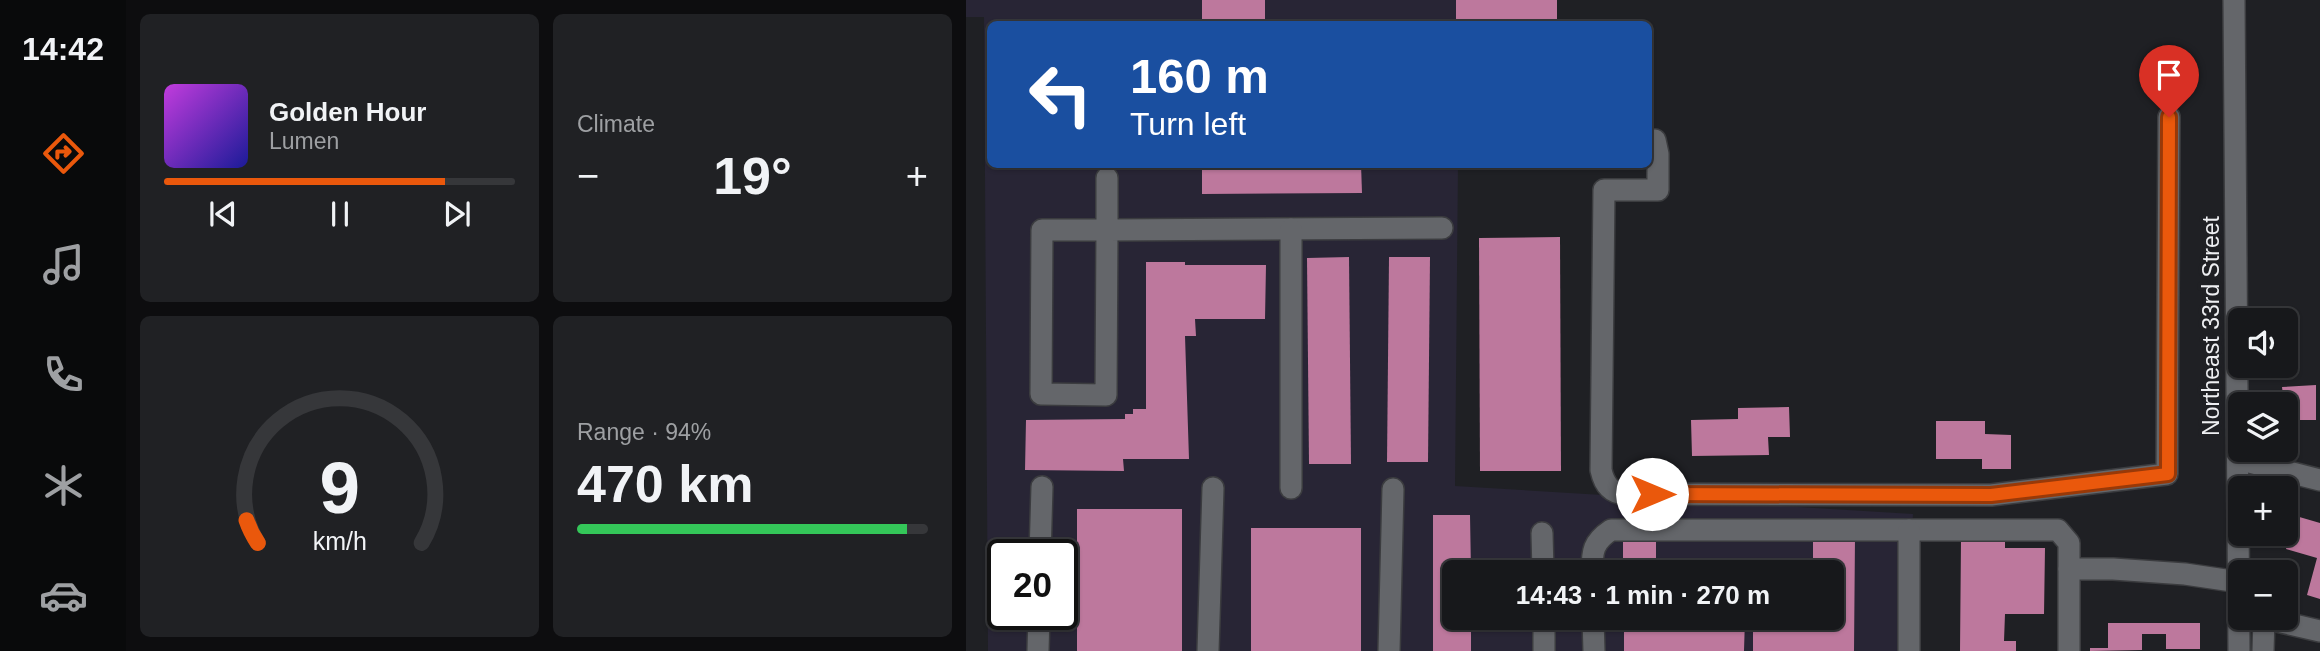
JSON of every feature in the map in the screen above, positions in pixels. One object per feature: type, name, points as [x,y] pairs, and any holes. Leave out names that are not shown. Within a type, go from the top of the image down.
[{"type":"street","name":"Northeast 33rd Street","points":[[2234,0],[2237,392]]},
{"type":"street","points":[[1655,140],[1658,154],[1658,190],[1604,190],[1601,470],[1608,487],[1616,493],[1625,494],[1991,495],[2168,474],[2169,117]]},
{"type":"street","points":[[1107,178],[1107,230],[1106,395],[1041,394],[1042,230],[1107,230],[1442,228]]},
{"type":"street","points":[[1291,229],[1292,488]]},
{"type":"street","name":"Northeast 33rd Street","points":[[2238,462],[2239,560]]},
{"type":"street","points":[[2250,462],[2320,480]]},
{"type":"street","points":[[1040,539],[1042,487]]},
{"type":"street","points":[[1208,651],[1213,488]]},
{"type":"street","points":[[1389,651],[1393,489]]},
{"type":"street","points":[[1592,560],[1592,552],[1600,537],[1611,530],[2058,530],[2069,543],[2069,651]]},
{"type":"street","points":[[1909,530],[1909,651]]},
{"type":"street","points":[[1542,533],[1543,560]]},
{"type":"street","points":[[2069,569],[2185,574],[2228,580]]},
{"type":"street","points":[[2298,626],[2320,631]]},
{"type":"street","points":[[1038,651],[1039,630]]},
{"type":"street","points":[[1544,630],[1544,651]]},
{"type":"street","points":[[1593,630],[1594,651]]},
{"type":"street","name":"Northeast 33rd Street","points":[[2239,630],[2239,651]]},
{"type":"street","points":[[2263,651],[2264,630]]},
{"type":"shaded area","points":[[966,0],[1459,0],[1458,21],[987,21],[987,168],[1458,168],[1455,486],[1913,514],[1905,651],[988,651],[988,630],[1078,630],[1078,539],[987,539],[984,17],[966,17]]},
{"type":"building","points":[[1202,0],[1265,0],[1265,21],[1202,21]]},
{"type":"building","points":[[1456,0],[1557,0],[1557,21],[1456,21]]},
{"type":"building","points":[[1202,168],[1361,168],[1362,193],[1202,194]]},
{"type":"building","points":[[1560,237],[1561,471],[1480,471],[1479,238]]},
{"type":"building","points":[[1349,257],[1351,464],[1309,464],[1307,258]]},
{"type":"building","points":[[1389,257],[1430,257],[1428,462],[1387,462]]},
{"type":"building","points":[[1146,262],[1266,265],[1265,319],[1195,319],[1196,336],[1185,336],[1189,459],[1123,459],[1124,471],[1025,470],[1026,420],[1125,419],[1125,414],[1133,414],[1133,409],[1146,409]]},
{"type":"building","points":[[2316,385],[2316,420],[2298,420],[2298,392],[2283,392],[2282,387]]},
{"type":"building","points":[[1789,407],[1790,437],[1768,437],[1769,455],[1692,456],[1691,420],[1738,419],[1738,408]]},
{"type":"building","points":[[1936,421],[1985,421],[1985,434],[2011,435],[2011,469],[1982,469],[1982,459],[1936,459]]},
{"type":"building","points":[[1077,509],[1182,509],[1182,651],[1077,651]]},
{"type":"building","points":[[1433,515],[1470,515],[1471,560],[1442,560],[1442,630],[1471,630],[1471,651],[1433,651]]},
{"type":"building","points":[[2298,517],[2320,523],[2320,599],[2307,595],[2317,558],[2286,549],[2287,546],[2298,546]]},
{"type":"building","points":[[1251,528],[1361,528],[1361,651],[1251,651]]},
{"type":"building","points":[[1623,537],[1656,537],[1656,560],[1623,560]]},
{"type":"building","points":[[1813,537],[1855,537],[1854,651],[1753,651],[1753,630],[1844,630],[1844,560],[1813,560]]},
{"type":"building","points":[[1961,539],[2005,539],[2005,548],[2045,548],[2044,614],[2005,614],[2004,641],[2016,641],[2016,651],[1960,651]]},
{"type":"building","points":[[2108,623],[2200,623],[2200,649],[2166,649],[2166,634],[2142,634],[2142,650],[2090,651],[2090,648],[2108,648]]},
{"type":"building","points":[[1624,630],[1745,630],[1744,651],[1624,651]]},
{"type":"route","points":[[1652,494],[1991,495],[2168,474],[2169,117]]}]
